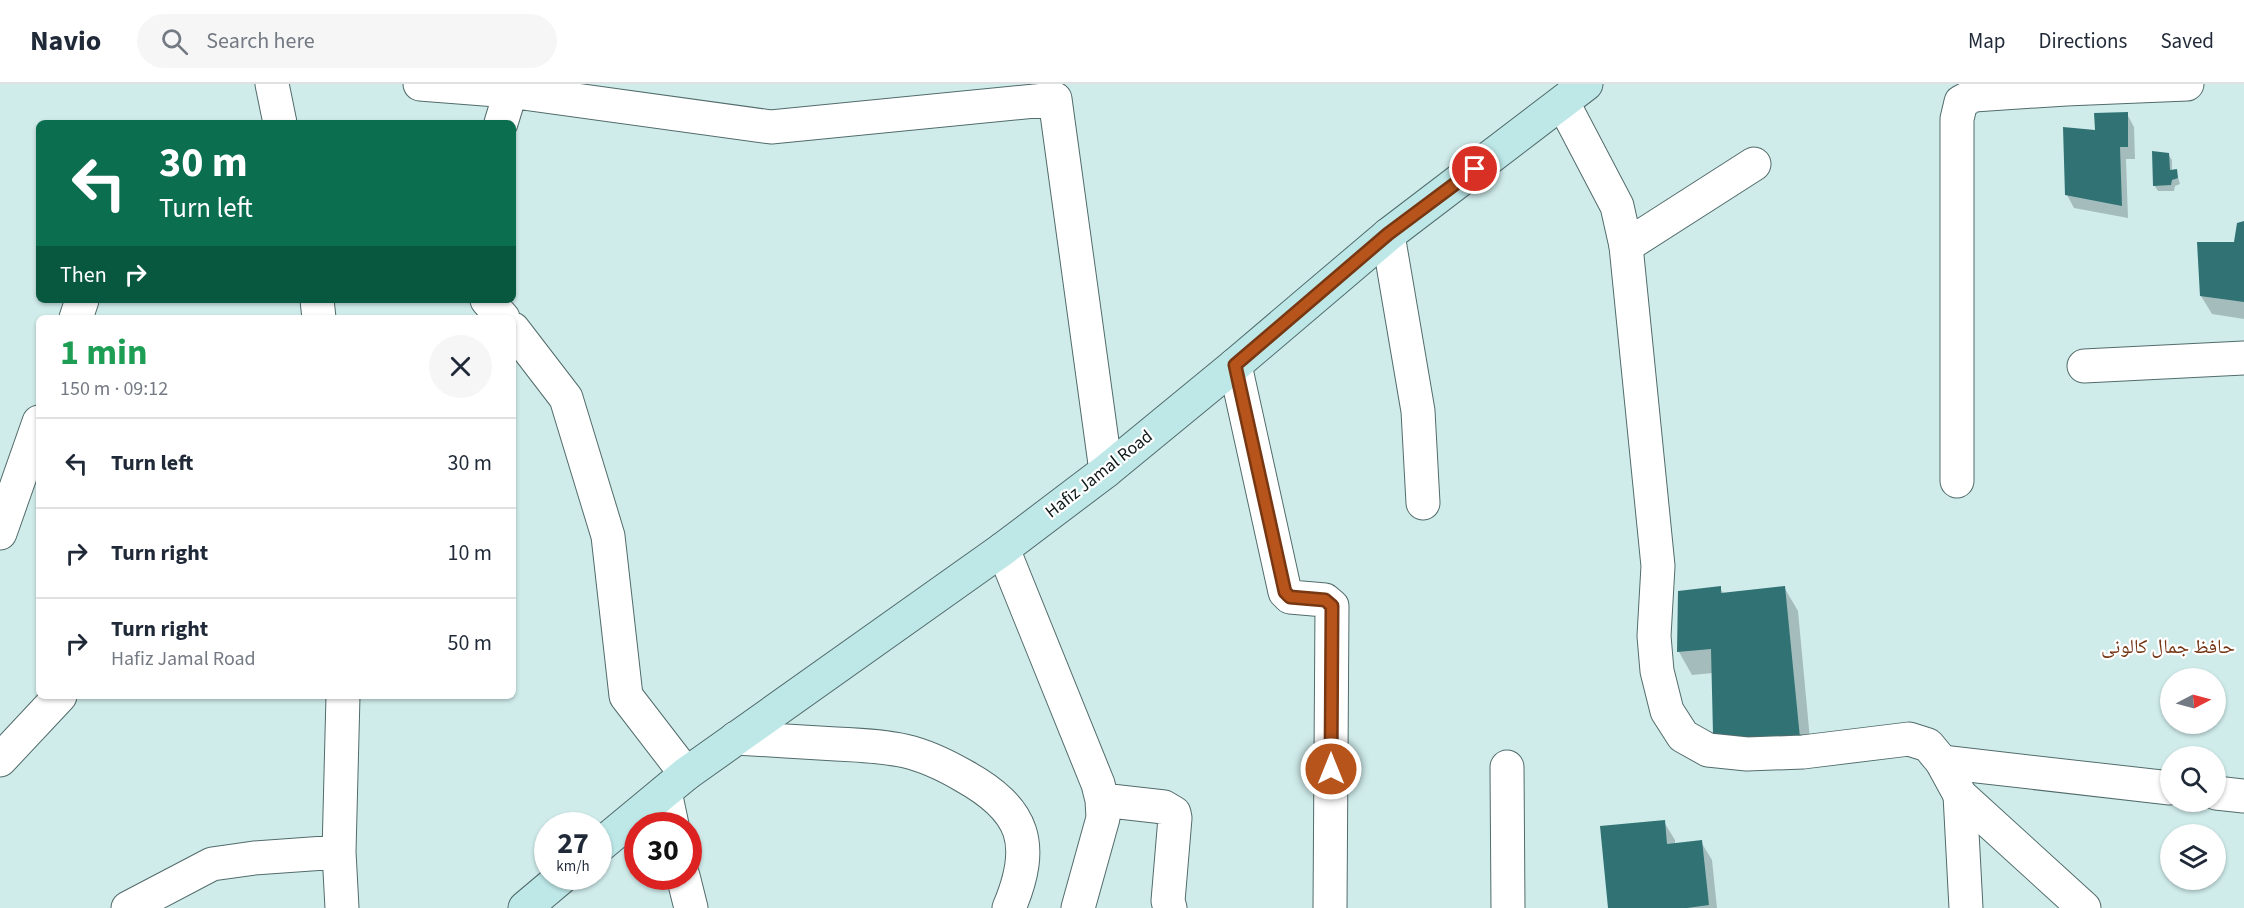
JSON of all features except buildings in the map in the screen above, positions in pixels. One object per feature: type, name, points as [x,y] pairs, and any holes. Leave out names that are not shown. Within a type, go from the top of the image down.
[{"type":"main road","name":"Hafiz Jamal Road","points":[[612,835],[675,783],[736,738],[1003,549],[1106,471],[1235,365],[1388,234],[1575,94]]},
{"type":"main road","points":[[525,908],[546,890]]},
{"type":"street","points":[[272,84],[279,120]]},
{"type":"street","points":[[420,84],[512,88],[771,127],[1054,99],[1106,471]]},
{"type":"street","points":[[1957,481],[1957,119],[1961,102],[1974,95],[2187,84]]},
{"type":"street","points":[[502,120],[512,88]]},
{"type":"street","points":[[1575,94],[1617,206],[1626,246],[1658,566],[1654,636],[1657,671],[1667,711],[1683,736],[1708,750],[1747,754],[1803,753],[1909,739],[1928,745],[1942,762],[1960,795],[2084,908]]},
{"type":"street","points":[[1626,246],[1754,164]]},
{"type":"street","points":[[1388,234],[1418,411],[1423,503]]},
{"type":"street","points":[[490,303],[500,315]]},
{"type":"street","points":[[516,333],[566,398],[608,536],[626,696],[675,783],[673,812]]},
{"type":"street","points":[[2084,366],[2244,358]]},
{"type":"street","points":[[1235,365],[1285,592],[1290,597],[1325,600],[1332,606],[1330,908]]},
{"type":"street","points":[[0,533],[36,431]]},
{"type":"street","points":[[1003,549],[1098,784],[1102,800],[1103,818],[1078,908]]},
{"type":"street","points":[[0,760],[57,699]]},
{"type":"street","points":[[342,908],[339,852],[343,699]]},
{"type":"street","points":[[736,738],[879,747],[906,751],[934,759],[980,785],[1004,803],[1022,837],[1024,858],[1020,882],[1009,908]]},
{"type":"street","points":[[1942,762],[2160,787]]},
{"type":"street","points":[[1507,767],[1508,908]]},
{"type":"street","points":[[2226,794],[2244,796]]},
{"type":"street","points":[[1960,795],[1966,908]]},
{"type":"street","points":[[1102,800],[1164,807],[1174,813],[1168,901],[1170,908]]},
{"type":"street","points":[[129,908],[212,864],[254,858],[339,852]]},
{"type":"street","points":[[686,890],[691,908]]},
{"type":"district","name":"حافظ جمال کالونی","points":[[2168,647]]},
{"type":"route","points":[[1331,769],[1332,606],[1325,600],[1290,597],[1285,592],[1235,365],[1388,234],[1475,169]]}]
